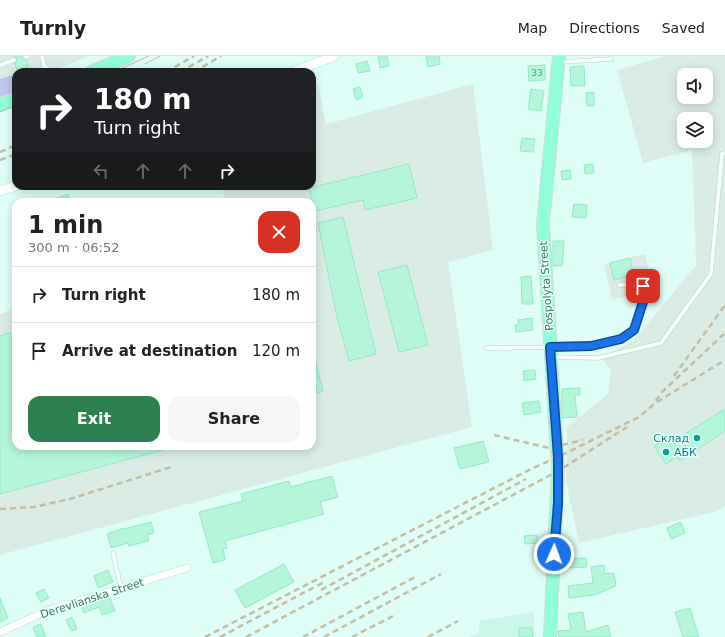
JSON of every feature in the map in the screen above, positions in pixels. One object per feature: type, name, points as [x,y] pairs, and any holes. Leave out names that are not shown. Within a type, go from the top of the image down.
[{"type":"highway","points":[[100,68],[129,56]]},
{"type":"highway","name":"Pospolyta Street","points":[[550,637],[558,471],[542,224],[558,59]]},
{"type":"highway","points":[[0,105],[12,100]]},
{"type":"street","points":[[303,68],[334,56]]},
{"type":"street","points":[[0,192],[12,188]]},
{"type":"street","name":"Derevlianska Street","points":[[0,632],[49,610],[187,568]]},
{"type":"lane","points":[[42,56],[44,66],[47,68]]},
{"type":"lane","points":[[558,59],[611,59]]},
{"type":"lane","points":[[0,65],[14,60]]},
{"type":"lane","points":[[486,348],[550,352],[598,358],[661,343],[711,274],[722,154],[725,153]]},
{"type":"lane","points":[[550,352],[591,346],[621,339],[634,330],[644,299],[643,286],[640,284],[619,285]]},
{"type":"lane","points":[[113,553],[121,588]]},
{"type":"shaded area","points":[[0,56],[89,56],[59,68],[12,68],[12,87],[0,92]]},
{"type":"shaded area","points":[[666,56],[725,56],[725,506],[714,512],[579,543],[566,481],[567,427],[608,394],[611,371],[602,358],[634,340],[696,265],[692,150],[643,163],[617,70]]},
{"type":"shaded area","points":[[12,75],[12,93],[0,97],[0,79]]},
{"type":"shaded area","points":[[473,84],[493,250],[448,262],[472,427],[0,555],[0,314],[12,310],[12,450],[316,450],[316,198],[224,198],[223,190],[316,190],[316,86],[318,85],[326,124]]},
{"type":"shaded area","points":[[645,254],[653,290],[612,300],[604,264]]},
{"type":"shaded area","points":[[534,612],[534,637],[470,637],[479,632],[479,621]]},
{"type":"building","points":[[13,56],[22,56],[23,59],[26,60],[28,67],[16,68],[15,63],[17,59]]},
{"type":"building","points":[[378,56],[387,56],[389,66],[380,68]]},
{"type":"building","points":[[426,56],[439,56],[440,64],[428,67]]},
{"type":"building","points":[[367,61],[370,71],[358,73],[356,64]]},
{"type":"building","points":[[545,65],[545,80],[529,81],[528,66]]},
{"type":"building","points":[[584,66],[585,86],[571,86],[570,67]]},
{"type":"building","points":[[360,87],[363,97],[356,100],[353,89]]},
{"type":"building","points":[[531,89],[544,91],[541,111],[528,109]]},
{"type":"building","points":[[594,92],[594,106],[587,106],[586,93]]},
{"type":"building","points":[[522,138],[535,139],[533,152],[520,151]]},
{"type":"building","points":[[409,164],[417,198],[365,210],[363,200],[316,211],[316,198],[312,198],[310,190],[316,190],[316,186]]},
{"type":"building","points":[[593,164],[594,173],[585,174],[584,165]]},
{"type":"building","points":[[570,170],[571,179],[562,180],[561,171]]},
{"type":"building","points":[[68,194],[69,198],[56,198]]},
{"type":"building","points":[[574,204],[587,205],[586,218],[572,217]]},
{"type":"building","points":[[343,217],[376,354],[349,361],[336,313],[318,223]]},
{"type":"building","points":[[553,241],[564,241],[562,266],[553,266]]},
{"type":"building","points":[[630,258],[634,275],[614,280],[610,263]]},
{"type":"building","points":[[407,265],[428,345],[399,352],[378,272]]},
{"type":"building","points":[[531,276],[533,304],[522,304],[521,277]]},
{"type":"building","points":[[532,318],[533,330],[516,332],[515,325],[519,324],[518,320]]},
{"type":"building","points":[[12,332],[12,450],[163,450],[0,494],[0,336]]},
{"type":"building","points":[[316,365],[323,391],[316,393]]},
{"type":"building","points":[[535,370],[536,379],[524,381],[523,371]]},
{"type":"building","points":[[580,388],[580,395],[575,395],[577,417],[562,418],[562,389]]},
{"type":"building","points":[[539,401],[541,412],[524,415],[522,403]]},
{"type":"building","name":"Склад","points":[[725,409],[725,431],[680,461],[677,457],[666,464],[654,446],[666,439],[669,444]]},
{"type":"building","points":[[483,441],[489,462],[460,469],[454,448]]},
{"type":"building","points":[[332,476],[338,497],[320,502],[324,514],[225,541],[227,548],[223,549],[225,560],[213,563],[199,512],[243,501],[241,494],[289,481],[291,487]]},
{"type":"building","points":[[151,522],[154,533],[147,535],[149,541],[129,546],[128,543],[111,548],[107,534],[124,528]]},
{"type":"building","points":[[681,522],[685,533],[671,539],[667,528]]},
{"type":"building","points":[[537,535],[538,543],[525,544],[524,536]]},
{"type":"building","points":[[586,558],[587,567],[570,568],[569,559]]},
{"type":"building","points":[[284,564],[294,582],[245,608],[235,590]]},
{"type":"building","points":[[604,565],[605,574],[614,573],[616,586],[594,595],[569,598],[568,586],[593,583],[591,567]]},
{"type":"building","points":[[108,570],[113,582],[98,588],[94,576]]},
{"type":"building","points":[[44,589],[49,598],[41,602],[36,593]]},
{"type":"building","points":[[0,598],[8,618],[0,622]]},
{"type":"building","points":[[110,598],[115,611],[102,615],[99,607],[84,613],[81,606]]},
{"type":"building","points":[[690,608],[699,637],[683,637],[675,612]]},
{"type":"building","points":[[583,612],[586,632],[608,625],[611,637],[559,637],[558,631],[571,630],[568,614]]},
{"type":"building","points":[[72,617],[77,629],[71,631],[66,620]]},
{"type":"building","points":[[41,624],[46,637],[37,637],[33,627]]},
{"type":"building","points":[[519,628],[532,628],[533,637],[519,637]]},
{"type":"tram line","points":[[123,68],[149,56]]},
{"type":"tram line","points":[[145,64],[160,56]]},
{"type":"tram line","points":[[0,112],[12,107]]},
{"type":"railway","points":[[173,68],[194,56]]},
{"type":"railway","points":[[187,68],[208,56]]},
{"type":"railway","points":[[201,68],[221,56]]},
{"type":"railway","points":[[0,152],[12,147]]},
{"type":"railway","points":[[0,160],[12,156]]},
{"type":"railway","points":[[674,376],[725,305]]},
{"type":"railway","points":[[205,637],[533,468],[639,417],[652,406],[662,392],[725,333]]},
{"type":"railway","points":[[657,402],[725,360]]},
{"type":"railway","points":[[246,637],[558,471],[627,427]]},
{"type":"railway","points":[[494,435],[549,448],[583,440]]},
{"type":"railway","points":[[0,509],[34,507],[70,499],[171,467]]},
{"type":"railway","points":[[321,590],[526,479]]},
{"type":"railway","points":[[324,637],[441,574]]},
{"type":"railway","points":[[303,637],[417,576]]},
{"type":"railway","points":[[220,637],[326,581]]},
{"type":"railway","points":[[352,637],[395,615]]},
{"type":"railway","points":[[428,637],[458,621]]},
{"type":"place","name":"Склад","points":[[697,438]]},
{"type":"place","name":"АБК","points":[[666,452]]},
{"type":"route","points":[[554,554],[558,503],[558,447],[550,347],[591,346],[621,339],[634,330],[644,299],[643,286]]}]
